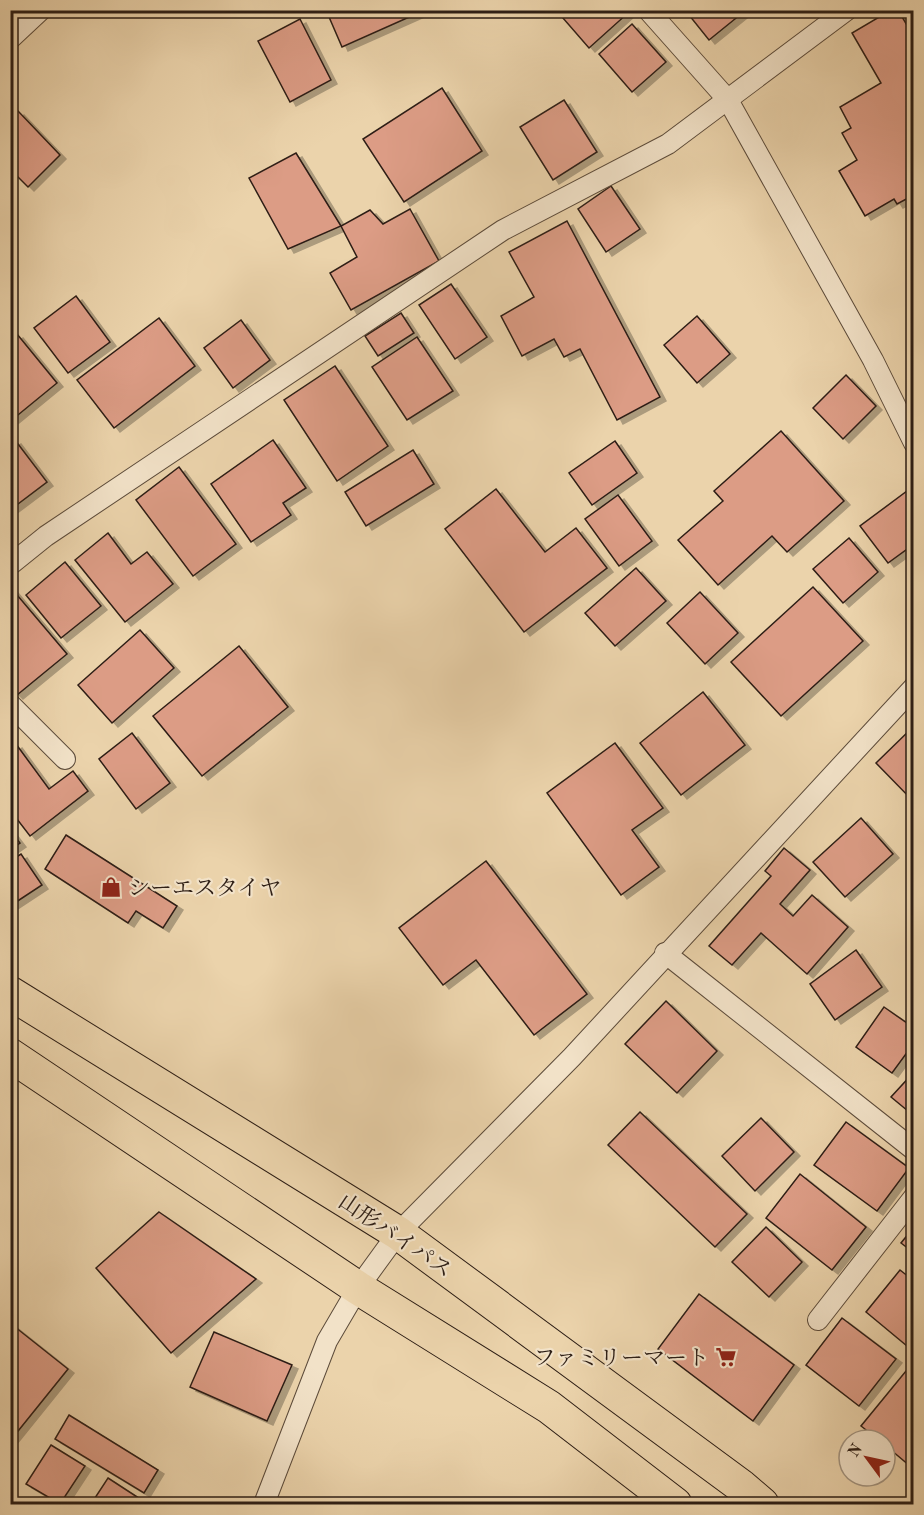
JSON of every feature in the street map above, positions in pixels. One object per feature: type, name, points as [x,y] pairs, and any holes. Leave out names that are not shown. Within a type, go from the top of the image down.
[{"type":"highway","name":"山形バイパス","points":[[10,993],[398,1233],[741,1486],[762,1504]]},
{"type":"highway","points":[[10,1054],[358,1288],[549,1407],[675,1504]]},
{"type":"lane","points":[[10,39],[41,10]]},
{"type":"lane","points":[[648,10],[728,100],[873,360],[914,443]]},
{"type":"lane","points":[[10,565],[46,536],[503,230],[668,144],[847,10]]},
{"type":"lane","points":[[264,1504],[327,1341],[358,1288],[398,1233],[572,1057],[665,953],[914,687]]},
{"type":"lane","points":[[10,704],[65,759]]},
{"type":"lane","points":[[665,953],[914,1150]]},
{"type":"lane","points":[[819,1320],[914,1197]]},
{"type":"building","points":[[326,10],[425,10],[342,47]]},
{"type":"building","points":[[556,10],[626,10],[628,13],[589,48]]},
{"type":"building","points":[[685,10],[746,10],[709,40]]},
{"type":"building","points":[[891,10],[898,10],[914,37],[914,195],[897,204],[894,199],[865,216],[839,171],[857,160],[842,133],[851,128],[840,107],[881,83],[852,33]]},
{"type":"building","points":[[300,19],[331,80],[290,102],[258,41]]},
{"type":"building","points":[[632,24],[666,62],[632,92],[599,54]]},
{"type":"building","points":[[442,88],[482,151],[404,202],[363,139]]},
{"type":"building","points":[[564,100],[597,152],[553,180],[520,127]]},
{"type":"building","points":[[18,111],[60,155],[28,187],[10,169],[10,118]]},
{"type":"building","points":[[296,153],[341,226],[288,249],[249,178]]},
{"type":"building","points":[[611,186],[640,229],[606,252],[578,209]]},
{"type":"building","points":[[410,209],[439,261],[351,310],[330,273],[357,257],[341,226],[370,210],[383,224]]},
{"type":"building","points":[[567,221],[660,397],[617,420],[580,349],[564,357],[554,339],[522,356],[501,316],[534,297],[509,252]]},
{"type":"building","points":[[451,284],[487,337],[455,359],[419,305]]},
{"type":"building","points":[[76,296],[110,342],[68,373],[34,328]]},
{"type":"building","points":[[401,313],[414,333],[378,356],[365,336]]},
{"type":"building","points":[[697,316],[730,354],[697,383],[664,345]]},
{"type":"building","points":[[159,318],[195,366],[114,428],[77,380]]},
{"type":"building","points":[[241,320],[270,360],[233,388],[204,348]]},
{"type":"building","points":[[17,334],[57,383],[13,419],[10,339]]},
{"type":"building","points":[[417,337],[453,391],[407,420],[372,367]]},
{"type":"building","points":[[335,366],[388,446],[337,481],[284,400]]},
{"type":"building","points":[[846,375],[876,406],[843,439],[813,408]]},
{"type":"building","points":[[781,431],[844,501],[787,552],[772,536],[718,585],[678,540],[723,501],[714,491]]},
{"type":"building","points":[[15,440],[47,482],[10,510],[10,443]]},
{"type":"building","points":[[273,440],[306,488],[283,503],[291,515],[251,542],[211,484]]},
{"type":"building","points":[[615,441],[637,473],[592,505],[569,473]]},
{"type":"building","points":[[413,450],[434,484],[366,526],[345,492]]},
{"type":"building","points":[[179,467],[236,544],[193,576],[136,500]]},
{"type":"building","points":[[911,488],[914,492],[914,544],[888,563],[860,526]]},
{"type":"building","points":[[496,489],[545,552],[576,528],[607,568],[524,632],[445,529]]},
{"type":"building","points":[[618,495],[652,541],[619,566],[585,519]]},
{"type":"building","points":[[108,533],[131,564],[147,552],[173,584],[125,622],[75,560]]},
{"type":"building","points":[[849,538],[878,572],[843,603],[813,569]]},
{"type":"building","points":[[65,562],[101,606],[61,638],[26,595]]},
{"type":"building","points":[[636,568],[666,601],[615,646],[585,613]]},
{"type":"building","points":[[813,587],[863,641],[781,716],[731,662]]},
{"type":"building","points":[[12,589],[67,654],[17,695],[10,688]]},
{"type":"building","points":[[700,592],[738,633],[705,664],[667,623]]},
{"type":"building","points":[[140,630],[174,668],[112,723],[78,685]]},
{"type":"building","points":[[239,646],[288,707],[202,776],[153,716]]},
{"type":"building","points":[[703,692],[745,745],[681,795],[640,743]]},
{"type":"building","points":[[914,726],[914,802],[876,763]]},
{"type":"building","points":[[132,733],[170,783],[136,809],[99,759]]},
{"type":"building","points":[[615,743],[663,808],[632,830],[659,867],[621,895],[547,793]]},
{"type":"building","points":[[16,744],[49,789],[73,771],[88,791],[30,836],[10,810],[10,749]]},
{"type":"building","points":[[861,818],[893,854],[845,897],[813,862]]},
{"type":"building","points":[[10,830],[20,843],[10,850]]},
{"type":"building","name":"シーエスタイヤ","points":[[66,835],[177,906],[163,928],[136,911],[128,923],[45,869]]},
{"type":"building","points":[[784,848],[810,870],[780,904],[793,916],[812,895],[848,927],[807,974],[761,933],[732,965],[709,946],[771,876],[765,871]]},
{"type":"building","points":[[21,854],[42,885],[10,906],[10,861]]},
{"type":"building","points":[[486,861],[587,994],[534,1035],[476,960],[443,985],[399,928]]},
{"type":"building","points":[[856,950],[882,987],[835,1020],[810,984]]},
{"type":"building","points":[[666,1001],[717,1051],[677,1093],[625,1044]]},
{"type":"building","points":[[884,1007],[914,1028],[914,1043],[892,1073],[856,1047]]},
{"type":"building","points":[[914,1072],[914,1116],[891,1097]]},
{"type":"building","points":[[640,1112],[747,1214],[715,1247],[608,1145]]},
{"type":"building","points":[[761,1118],[794,1152],[755,1191],[722,1156]]},
{"type":"building","points":[[846,1122],[909,1168],[877,1211],[814,1165]]},
{"type":"building","points":[[800,1174],[866,1227],[832,1270],[766,1218]]},
{"type":"building","points":[[159,1212],[256,1279],[171,1353],[96,1268]]},
{"type":"building","points":[[766,1227],[802,1262],[769,1297],[732,1262]]},
{"type":"building","points":[[914,1227],[914,1253],[901,1243]]},
{"type":"building","points":[[900,1270],[914,1281],[914,1338],[907,1346],[866,1312]]},
{"type":"building","name":"ファミリーマート","points":[[699,1294],[794,1365],[753,1421],[658,1349]]},
{"type":"building","points":[[842,1318],[896,1359],[859,1406],[806,1365]]},
{"type":"building","points":[[10,1323],[68,1369],[10,1441]]},
{"type":"building","points":[[214,1332],[292,1365],[267,1421],[190,1387]]},
{"type":"building","points":[[906,1371],[914,1377],[914,1462],[910,1466],[897,1455],[897,1428],[864,1428],[861,1426]]},
{"type":"building","points":[[69,1415],[158,1470],[144,1493],[55,1439]]},
{"type":"building","points":[[51,1445],[85,1466],[60,1504],[26,1484]]},
{"type":"building","points":[[108,1478],[148,1504],[91,1504]]},
{"type":"place","name":"シーエスタイヤ","points":[[111,887]]},
{"type":"place","name":"ファミリーマート","points":[[726,1357]]}]
